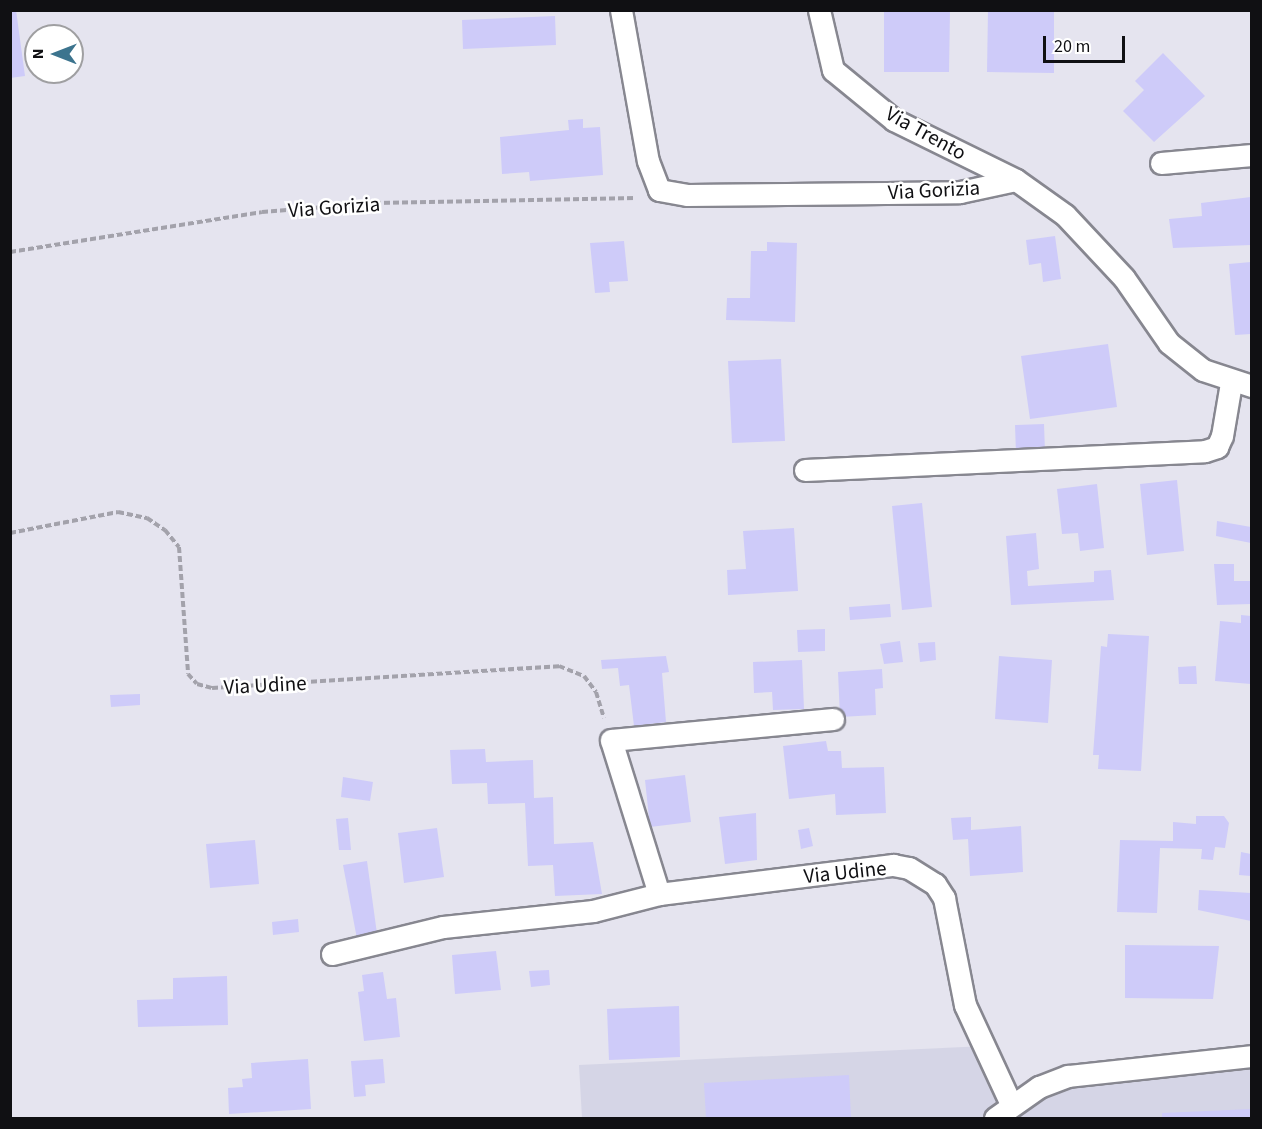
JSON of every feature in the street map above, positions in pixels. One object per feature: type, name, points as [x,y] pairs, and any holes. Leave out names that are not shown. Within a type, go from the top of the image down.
[{"type":"street","points":[[621,10],[648,160],[659,190]]},
{"type":"street","name":"Via Trento","points":[[819,10],[833,70],[894,120],[1016,180]]},
{"type":"street","points":[[1161,163],[1251,155]]},
{"type":"street","points":[[805,470],[1205,451],[1217,447],[1241,385],[1203,370],[1169,343],[1096,244],[1016,180]]},
{"type":"street","name":"Via Gorizia","points":[[659,190],[687,195],[960,192],[1016,180]]},
{"type":"street","points":[[659,894],[611,740],[833,718]]},
{"type":"street","name":"Via Udine","points":[[332,954],[443,927],[593,911],[659,894],[893,865],[922,874],[935,884],[952,916],[965,1005],[1011,1104]]},
{"type":"street","points":[[995,1119],[1011,1104],[1039,1087],[1094,1070],[1251,1056]]},
{"type":"path","name":"Via Gorizia","points":[[10,252],[262,212],[375,203],[642,198],[659,190]]},
{"type":"path","name":"Via Udine","points":[[10,533],[118,512],[147,518],[165,530],[179,547],[188,674],[197,684],[235,687],[559,666],[584,676],[596,692],[611,740]]},
{"type":"shaded area","points":[[985,1046],[1007,1094],[1251,1057],[1251,1118],[582,1118],[579,1065]]},
{"type":"building","points":[[10,10],[16,10],[24,76],[10,78]]},
{"type":"building","points":[[884,10],[950,10],[949,72],[884,72]]},
{"type":"building","points":[[988,10],[1054,10],[1054,73],[987,72]]},
{"type":"building","points":[[555,16],[556,45],[463,49],[462,20]]},
{"type":"building","points":[[1163,53],[1205,96],[1154,142],[1123,111],[1144,90],[1135,81]]},
{"type":"building","points":[[583,119],[583,128],[600,127],[603,175],[530,181],[529,172],[502,174],[500,137],[569,130],[568,120]]},
{"type":"building","points":[[1251,197],[1251,245],[1173,248],[1169,219],[1202,216],[1201,203]]},
{"type":"building","points":[[1055,236],[1061,279],[1043,282],[1041,263],[1029,265],[1026,240]]},
{"type":"building","points":[[624,241],[628,281],[609,282],[610,292],[595,293],[590,243]]},
{"type":"building","points":[[767,242],[797,243],[795,322],[726,320],[727,298],[750,298],[751,251],[767,251]]},
{"type":"building","points":[[1251,262],[1251,334],[1235,335],[1229,264]]},
{"type":"building","points":[[1108,344],[1117,407],[1030,419],[1021,356]]},
{"type":"building","points":[[781,359],[785,441],[732,443],[728,361]]},
{"type":"building","points":[[1044,424],[1045,452],[1016,453],[1015,425]]},
{"type":"building","points":[[1177,480],[1184,551],[1147,555],[1140,484]]},
{"type":"building","points":[[1097,484],[1104,548],[1080,551],[1078,533],[1062,534],[1057,489]]},
{"type":"building","points":[[922,503],[932,607],[902,610],[892,506]]},
{"type":"building","points":[[1217,521],[1251,527],[1251,543],[1216,536]]},
{"type":"building","points":[[794,528],[798,591],[728,595],[727,570],[746,569],[743,531]]},
{"type":"building","points":[[1036,533],[1039,569],[1027,571],[1028,586],[1094,582],[1094,571],[1111,570],[1114,600],[1011,605],[1006,536]]},
{"type":"building","points":[[1214,564],[1234,564],[1234,581],[1251,581],[1251,604],[1217,605]]},
{"type":"building","points":[[890,604],[891,617],[850,620],[849,607]]},
{"type":"building","points":[[1241,615],[1251,616],[1251,684],[1215,681],[1220,621],[1241,623]]},
{"type":"building","points":[[825,629],[825,651],[798,652],[797,630]]},
{"type":"building","points":[[1108,634],[1149,636],[1141,771],[1098,769],[1099,755],[1093,755],[1101,646],[1107,647]]},
{"type":"building","points":[[900,641],[903,662],[884,664],[880,644]]},
{"type":"building","points":[[935,642],[936,660],[920,662],[918,643]]},
{"type":"building","points":[[666,656],[669,672],[662,673],[666,722],[634,726],[629,685],[620,686],[618,668],[602,669],[601,660]]},
{"type":"building","points":[[999,656],[1052,660],[1048,723],[995,719]]},
{"type":"building","points":[[802,660],[804,709],[773,710],[772,692],[754,693],[753,662]]},
{"type":"building","points":[[1196,666],[1197,684],[1179,684],[1178,667]]},
{"type":"building","points":[[882,669],[883,688],[875,689],[876,715],[840,717],[838,672]]},
{"type":"building","points":[[140,694],[140,705],[111,707],[110,695]]},
{"type":"building","points":[[826,741],[828,751],[841,751],[842,768],[884,767],[886,813],[836,815],[835,794],[789,799],[783,746]]},
{"type":"building","points":[[485,749],[486,762],[533,760],[534,798],[553,797],[554,844],[593,842],[602,894],[555,896],[553,865],[528,866],[525,803],[488,804],[487,783],[452,784],[450,750]]},
{"type":"building","points":[[685,775],[691,822],[650,827],[645,780]]},
{"type":"building","points":[[343,777],[373,782],[370,801],[341,797]]},
{"type":"building","points":[[756,813],[757,860],[725,864],[719,817]]},
{"type":"building","points":[[1196,816],[1224,816],[1229,823],[1225,848],[1215,847],[1213,860],[1201,859],[1202,849],[1160,848],[1157,913],[1117,912],[1120,840],[1173,841],[1173,822],[1196,824]]},
{"type":"building","points":[[971,817],[971,830],[1021,826],[1023,872],[970,876],[968,839],[953,840],[951,818]]},
{"type":"building","points":[[348,818],[351,850],[339,850],[336,819]]},
{"type":"building","points":[[437,828],[444,877],[404,883],[398,833]]},
{"type":"building","points":[[809,828],[813,846],[801,849],[798,830]]},
{"type":"building","points":[[255,840],[259,884],[210,888],[206,844]]},
{"type":"building","points":[[1241,852],[1251,854],[1251,876],[1239,875]]},
{"type":"building","points":[[367,861],[378,941],[358,944],[343,865]]},
{"type":"building","points":[[1199,890],[1251,893],[1251,921],[1198,910]]},
{"type":"building","points":[[298,919],[299,932],[273,935],[272,922]]},
{"type":"building","points":[[1125,945],[1219,946],[1213,999],[1125,998]]},
{"type":"building","points":[[496,951],[501,990],[455,994],[452,955]]},
{"type":"building","points":[[549,970],[550,985],[531,987],[529,971]]},
{"type":"building","points":[[383,972],[387,999],[396,998],[400,1037],[364,1041],[358,992],[364,991],[362,975]]},
{"type":"building","points":[[227,976],[228,1025],[138,1027],[137,1000],[173,999],[173,978]]},
{"type":"building","points":[[679,1006],[680,1057],[609,1060],[607,1009]]},
{"type":"building","points":[[308,1059],[311,1109],[229,1114],[228,1088],[243,1087],[242,1079],[252,1078],[251,1063]]},
{"type":"building","points":[[383,1059],[385,1083],[365,1085],[366,1096],[354,1097],[351,1061]]},
{"type":"building","points":[[849,1075],[851,1118],[706,1118],[704,1083]]},
{"type":"building","points":[[1251,1109],[1251,1118],[1162,1118],[1162,1113]]}]
